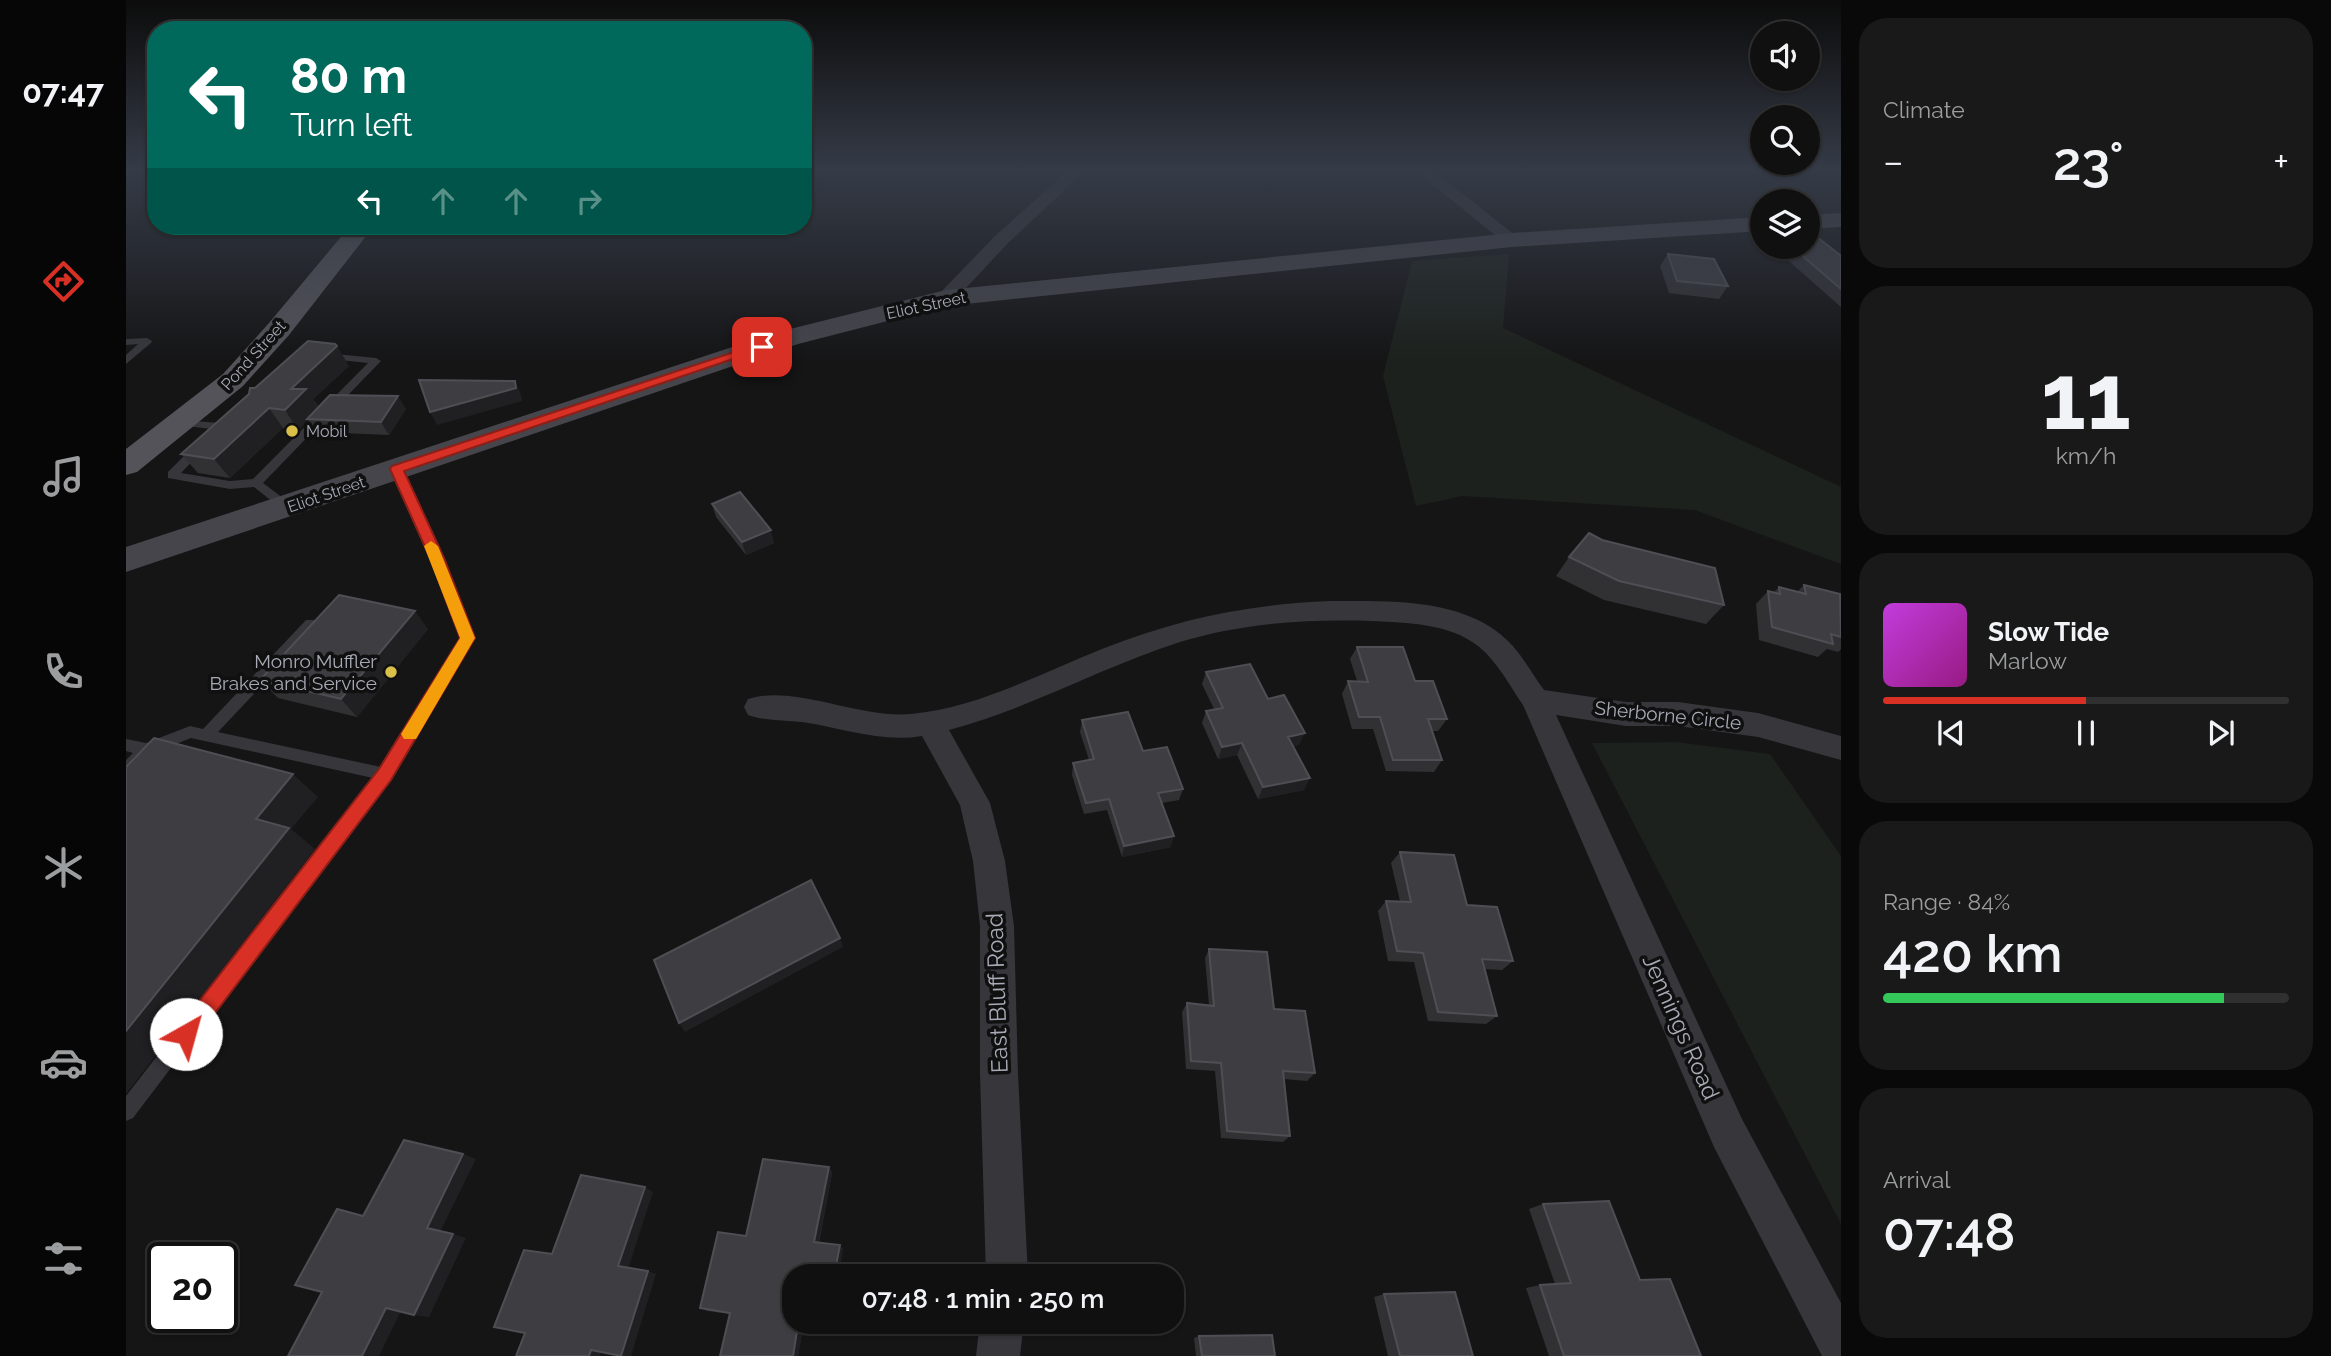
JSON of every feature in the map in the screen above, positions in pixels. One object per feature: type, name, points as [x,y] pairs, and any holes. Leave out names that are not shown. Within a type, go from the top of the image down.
[{"type":"main road","name":"Pond Street","points":[[126,465],[233,380],[355,235]]},
{"type":"street","points":[[946,298],[1007,234]]},
{"type":"street","points":[[1505,234],[1512,240]]},
{"type":"street","name":"Eliot Street","points":[[126,560],[788,338],[946,298],[1512,240],[1601,234]]},
{"type":"street","name":"Jennings Road","points":[[758,707],[806,711],[864,725],[894,728],[930,723],[1041,688],[1170,634],[1242,618],[1297,611],[1424,614],[1467,626],[1497,647],[1535,700],[1728,1133],[1841,1347]]},
{"type":"street","name":"Sherborne Circle","points":[[1535,700],[1626,714],[1678,714],[1758,724],[1841,748]]},
{"type":"street","name":"East Bluff Road","points":[[930,723],[975,803],[989,861],[997,926],[999,1074],[1009,1264]]},
{"type":"street","points":[[998,1356],[1001,1334]]},
{"type":"lane","points":[[126,342],[147,341],[126,361]]},
{"type":"lane","points":[[181,423],[225,422],[172,475],[230,485],[256,483],[376,361],[310,354]]},
{"type":"lane","points":[[126,1111],[385,775],[467,638],[437,558],[396,469]]},
{"type":"lane","points":[[256,483],[287,507]]},
{"type":"lane","points":[[206,735],[311,624]]},
{"type":"lane","points":[[126,770],[146,749],[190,732],[385,775]]},
{"type":"lane","points":[[126,745],[146,749]]},
{"type":"shaded area","points":[[1509,254],[1503,328],[1841,487],[1841,564],[1695,510],[1462,496],[1416,506],[1383,376],[1412,261]]},
{"type":"shaded area","points":[[1676,742],[1770,754],[1841,856],[1841,1224],[1592,743]]},
{"type":"building","points":[[1820,239],[1841,257],[1841,289],[1806,259],[1820,259]]},
{"type":"building","points":[[1668,254],[1714,259],[1728,286],[1677,281]]},
{"type":"building","points":[[308,341],[337,346],[291,389],[306,389],[285,410],[269,408],[214,459],[181,454],[249,394],[250,388],[255,388]]},
{"type":"building","points":[[419,380],[515,381],[516,388],[430,412]]},
{"type":"building","points":[[330,395],[398,396],[381,422],[307,419]]},
{"type":"building","points":[[740,492],[771,530],[742,542],[712,504]]},
{"type":"building","points":[[1589,533],[1602,540],[1715,568],[1724,605],[1619,581],[1569,557]]},
{"type":"building","points":[[1804,585],[1840,594],[1841,637],[1831,634],[1833,644],[1772,627],[1768,591],[1780,594],[1779,587],[1806,594]]},
{"type":"building","points":[[339,595],[415,611],[341,699],[260,680]]},
{"type":"building","points":[[1357,647],[1403,647],[1415,681],[1433,681],[1447,719],[1428,719],[1442,760],[1393,760],[1380,717],[1359,717],[1348,681],[1368,682]]},
{"type":"building","points":[[1250,664],[1268,699],[1284,695],[1305,733],[1288,737],[1310,778],[1263,787],[1242,743],[1222,747],[1206,711],[1223,708],[1206,672]]},
{"type":"building","points":[[1128,712],[1143,751],[1167,747],[1183,789],[1158,793],[1174,836],[1124,846],[1109,799],[1086,803],[1073,763],[1094,759],[1082,720]]},
{"type":"building","points":[[154,738],[293,774],[256,819],[289,828],[126,1031],[126,767]]},
{"type":"building","points":[[1400,852],[1454,855],[1467,905],[1497,907],[1513,961],[1482,959],[1497,1016],[1438,1012],[1423,953],[1397,951],[1386,901],[1411,902]]},
{"type":"building","points":[[811,880],[840,938],[679,1023],[654,960]]},
{"type":"building","points":[[1209,949],[1267,952],[1274,1009],[1305,1011],[1315,1073],[1283,1071],[1290,1136],[1227,1131],[1221,1063],[1191,1061],[1187,1003],[1214,1006]]},
{"type":"building","points":[[404,1140],[463,1154],[427,1228],[453,1234],[414,1315],[386,1308],[362,1356],[288,1356],[322,1292],[295,1285],[337,1209],[363,1216]]},
{"type":"building","points":[[763,1159],[829,1167],[814,1242],[840,1245],[836,1264],[782,1264],[782,1334],[797,1334],[793,1356],[720,1356],[730,1313],[700,1308],[718,1232],[746,1236]]},
{"type":"building","points":[[581,1175],[645,1187],[618,1266],[648,1271],[621,1356],[591,1350],[589,1356],[516,1356],[525,1333],[494,1327],[524,1250],[552,1254]]},
{"type":"building","points":[[1609,1201],[1640,1280],[1670,1279],[1701,1356],[1564,1356],[1540,1285],[1571,1283],[1543,1204]]},
{"type":"building","points":[[1455,1292],[1473,1356],[1400,1356],[1384,1294]]},
{"type":"building","points":[[1272,1335],[1275,1356],[1202,1356],[1199,1336]]},
{"type":"slow traffic","points":[[410,734],[460,654],[467,638],[431,546]]},
{"type":"place","name":"Mobil","points":[[292,431]]},
{"type":"place","name":"Monro Muffler Brakes and Service","points":[[391,672]]},
{"type":"route","points":[[186,1034],[385,775],[460,654],[467,638],[437,558],[396,469],[762,347]]}]
